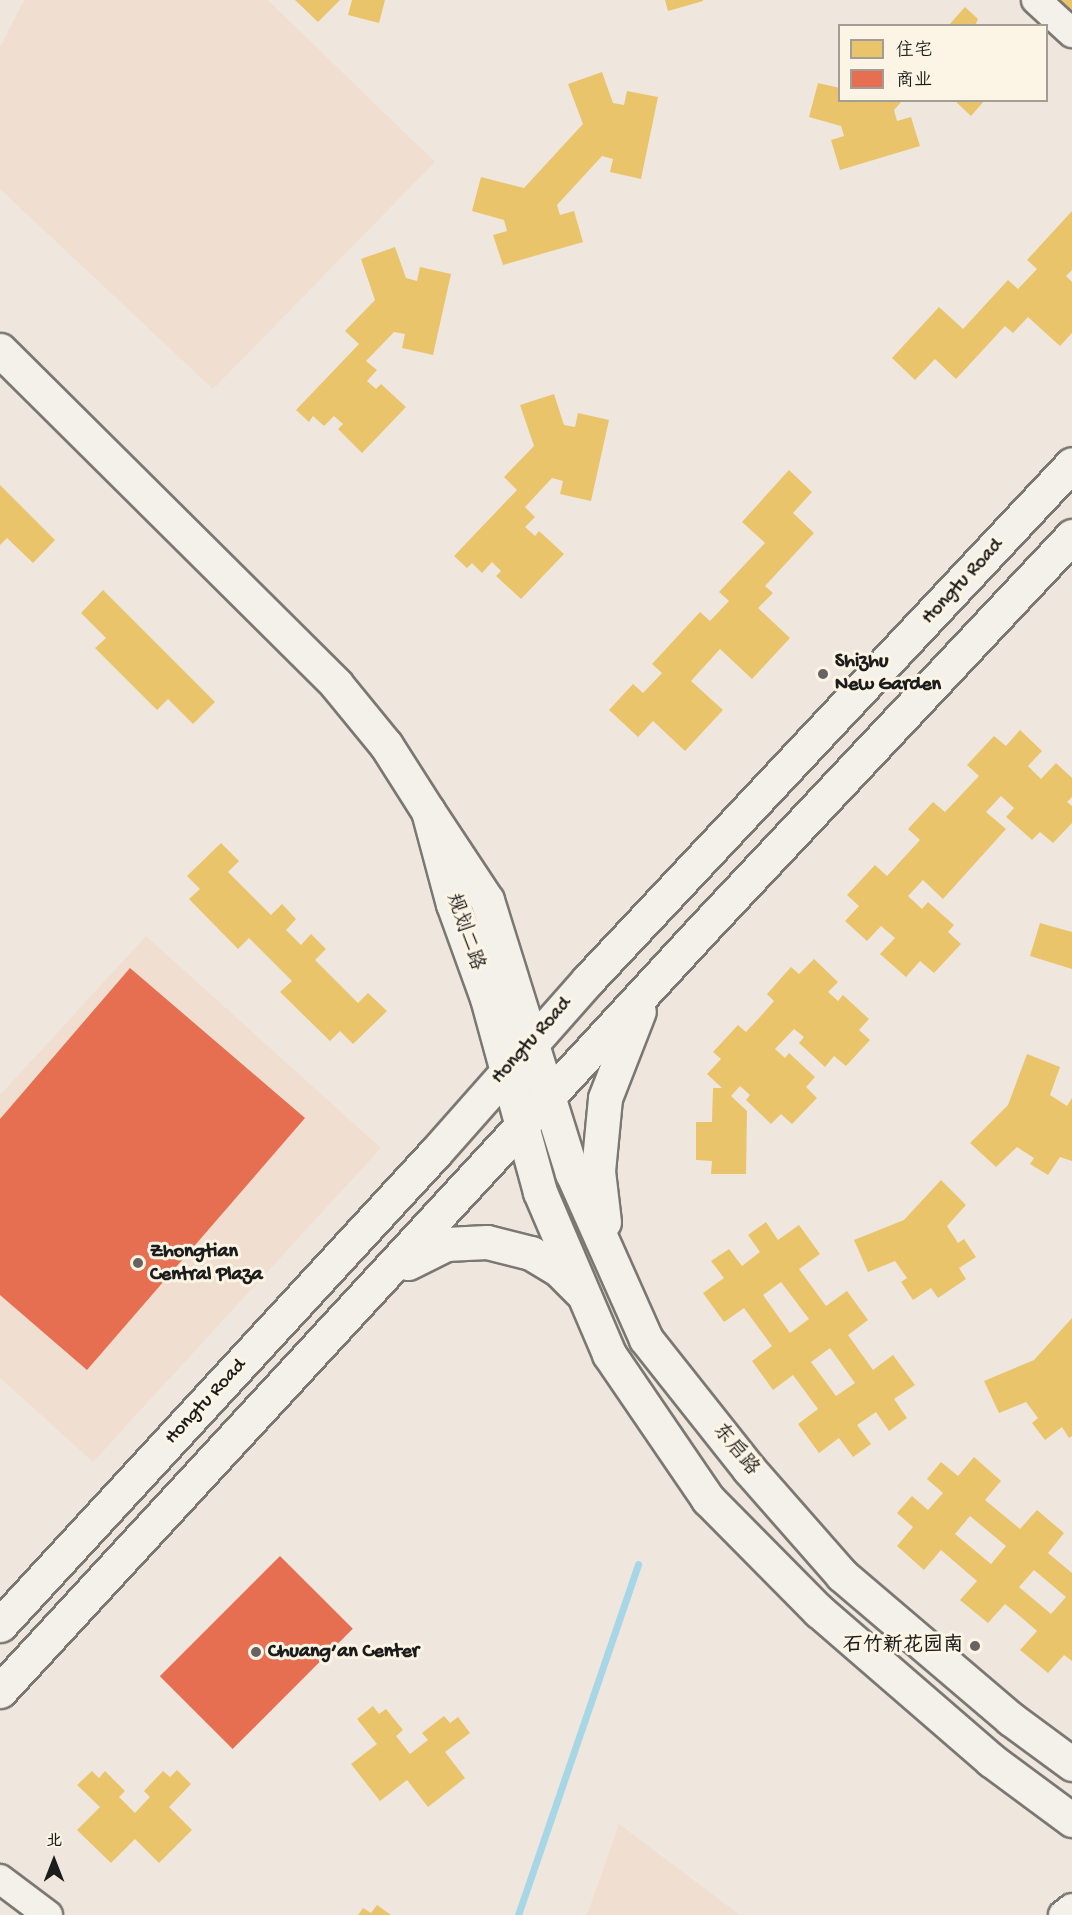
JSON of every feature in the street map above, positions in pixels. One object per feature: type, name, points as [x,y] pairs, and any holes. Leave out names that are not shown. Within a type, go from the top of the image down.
[{"type":"main road","points":[[0,350],[336,684],[386,745],[428,811]]},
{"type":"main road","name":"Hongtu Road","points":[[0,1625],[435,1153],[505,1070],[1072,464]]},
{"type":"main road","points":[[0,1691],[652,985],[1072,536]]},
{"type":"main road","name":"规划二路","points":[[428,811],[487,900],[532,1042]]},
{"type":"main road","name":"规划二路","points":[[428,811],[540,1192],[584,1294]]},
{"type":"main road","points":[[607,1251],[598,1171],[605,1098],[626,1039],[652,985]]},
{"type":"main road","name":"东启路","points":[[532,1042],[572,1173],[646,1339],[749,1469],[842,1575],[1011,1719],[1072,1764]]},
{"type":"main road","points":[[389,1272],[446,1244],[487,1242],[531,1253],[559,1270],[584,1294],[609,1354],[708,1499],[819,1611],[991,1760],[1072,1820]]},
{"type":"street","points":[[1036,0],[1072,33]]},
{"type":"street","points":[[0,1879],[48,1915]]},
{"type":"street","points":[[1063,1915],[1072,1908]]},
{"type":"shaded area","points":[[24,0],[268,0],[435,162],[213,389],[0,189],[0,47]]},
{"type":"shaded area","name":"Zhongtian Central Plaza","points":[[146,936],[381,1148],[93,1462],[0,1378],[0,1095]]},
{"type":"shaded area","points":[[619,1824],[740,1915],[587,1915]]},
{"type":"building: 住宅","points":[[295,0],[340,0],[318,22]]},
{"type":"building: 住宅","points":[[352,0],[385,0],[379,23],[348,15]]},
{"type":"building: 住宅","points":[[665,0],[703,0],[703,1],[668,11]]},
{"type":"building: 住宅","points":[[1058,0],[1072,0],[1072,13]]},
{"type":"building: 住宅","points":[[965,7],[978,19],[976,24],[950,24]]},
{"type":"building: 住宅","points":[[602,72],[613,103],[624,105],[627,91],[658,97],[641,179],[610,172],[613,159],[602,156],[557,205],[560,215],[574,211],[583,242],[503,265],[493,235],[507,231],[504,220],[472,211],[481,177],[524,188],[583,124],[568,84]]},
{"type":"building: 住宅","points":[[818,83],[838,88],[838,102],[901,102],[894,110],[897,121],[911,117],[920,146],[840,170],[831,140],[844,136],[841,126],[809,117]]},
{"type":"building: 住宅","points":[[956,102],[983,102],[971,116]]},
{"type":"building: 住宅","points":[[1072,211],[1072,270],[1066,276],[1072,282],[1072,333],[1060,346],[1028,317],[1013,333],[1005,326],[956,379],[935,359],[915,380],[892,358],[939,307],[963,329],[1008,280],[1018,289],[1037,269],[1027,260]]},
{"type":"building: 住宅","points":[[395,247],[406,278],[417,281],[420,267],[451,274],[433,355],[402,348],[405,334],[394,332],[366,361],[377,370],[367,381],[376,389],[381,384],[406,407],[362,453],[338,429],[343,424],[334,416],[324,426],[313,416],[309,422],[296,410],[359,344],[345,331],[375,300],[361,259]]},
{"type":"building: 住宅","points":[[554,394],[564,425],[575,427],[578,413],[609,420],[591,501],[560,494],[563,481],[552,478],[525,507],[535,517],[525,527],[535,536],[539,531],[564,554],[521,599],[496,576],[501,571],[492,562],[482,573],[472,563],[467,568],[454,556],[517,490],[504,477],[534,446],[520,405]]},
{"type":"building: 住宅","points":[[789,470],[812,492],[793,513],[814,533],[765,586],[773,593],[758,608],[790,638],[752,679],[720,649],[691,681],[723,710],[685,751],[653,721],[638,737],[609,710],[633,684],[643,693],[662,673],[652,664],[700,612],[710,621],[729,601],[719,592],[765,543],[742,522]]},
{"type":"building: 住宅","points":[[0,485],[55,540],[33,563],[7,538],[0,545]]},
{"type":"building: 住宅","points":[[103,590],[215,702],[193,724],[168,699],[157,710],[95,648],[106,638],[81,613]]},
{"type":"building: 住宅","points":[[1020,730],[1042,751],[1028,766],[1041,779],[1056,763],[1072,778],[1072,797],[1067,802],[1072,806],[1072,823],[1053,843],[1040,832],[1032,840],[1006,817],[1014,808],[1001,796],[986,812],[1006,829],[943,899],[923,880],[908,896],[922,909],[928,902],[954,925],[948,932],[961,944],[934,973],[920,961],[906,977],[880,954],[895,938],[881,926],[867,941],[845,921],[859,906],[847,895],[875,865],[887,876],[920,840],[908,829],[933,802],[945,812],[979,776],[967,765],[994,736],[1006,746]]},
{"type":"building: 住宅","points":[[221,843],[239,861],[228,872],[271,915],[282,904],[296,919],[286,930],[301,945],[311,934],[326,949],[315,960],[358,1003],[368,993],[387,1011],[353,1044],[340,1031],[330,1041],[280,992],[292,981],[249,938],[238,949],[189,899],[200,889],[187,876]]},
{"type":"building: 住宅","points":[[1040,923],[1072,932],[1072,969],[1030,956]]},
{"type":"building: 住宅","points":[[814,959],[838,982],[828,992],[838,1001],[843,995],[869,1019],[859,1030],[870,1040],[846,1066],[834,1056],[825,1067],[799,1043],[804,1037],[794,1029],[775,1049],[785,1058],[789,1053],[815,1077],[806,1087],[817,1098],[792,1124],[781,1114],[771,1124],[746,1100],[750,1095],[740,1086],[731,1096],[747,1111],[746,1174],[711,1174],[712,1161],[696,1160],[696,1122],[712,1122],[713,1088],[722,1088],[707,1074],[721,1059],[713,1052],[738,1025],[746,1032],[760,1017],[774,1001],[767,994],[791,967],[799,974]]},
{"type":"building: 住宅","points":[[1027,1054],[1060,1067],[1050,1095],[1067,1106],[1072,1098],[1072,1161],[1060,1157],[1048,1175],[1030,1164],[1034,1158],[1017,1147],[996,1167],[970,1143],[1008,1105]]},
{"type":"building: 住宅","points":[[941,1180],[966,1205],[947,1226],[958,1243],[964,1239],[976,1257],[959,1268],[966,1279],[938,1298],[931,1288],[913,1300],[901,1282],[907,1278],[895,1261],[868,1272],[854,1240],[904,1220]]},
{"type":"building: 住宅","points":[[766,1222],[778,1240],[799,1225],[820,1254],[799,1269],[826,1306],[847,1291],[868,1320],[848,1335],[873,1370],[893,1355],[915,1385],[894,1399],[907,1418],[889,1431],[876,1412],[857,1425],[871,1444],[853,1457],[839,1438],[819,1453],[798,1424],[818,1409],[793,1375],[773,1390],[752,1361],[772,1346],[744,1308],[724,1322],[703,1293],[724,1278],[711,1261],[729,1249],[742,1266],[760,1252],[748,1235]],"holes":[[[781,1282],[809,1319],[790,1333],[763,1295]],[[830,1348],[855,1383],[836,1396],[811,1362]]]},
{"type":"building: 住宅","points":[[1072,1318],[1072,1436],[1069,1438],[1062,1427],[1045,1440],[1032,1423],[1038,1418],[1026,1402],[999,1413],[984,1381],[1034,1360]]},
{"type":"building: 住宅","points":[[974,1457],[1001,1481],[985,1500],[1020,1529],[1037,1510],[1064,1533],[1048,1553],[1072,1573],[1072,1661],[1064,1655],[1048,1673],[1020,1650],[1037,1631],[1021,1617],[1005,1604],[988,1623],[960,1600],[977,1581],[941,1550],[924,1570],[897,1546],[913,1527],[897,1513],[912,1496],[928,1510],[943,1493],[927,1479],[941,1462],[958,1476]],"holes":[[[970,1516],[1006,1546],[991,1564],[955,1534]],[[1034,1570],[1066,1597],[1051,1614],[1019,1587]]]},
{"type":"building: 住宅","points":[[373,1706],[379,1714],[386,1709],[403,1730],[396,1736],[410,1754],[428,1740],[422,1733],[444,1716],[450,1723],[458,1717],[470,1733],[445,1752],[465,1778],[428,1807],[407,1780],[380,1801],[351,1764],[377,1744],[357,1719]]},
{"type":"building: 住宅","points":[[177,1770],[191,1784],[169,1807],[192,1830],[159,1863],[135,1839],[111,1863],[77,1830],[100,1807],[77,1785],[92,1771],[99,1778],[105,1771],[125,1791],[119,1797],[135,1813],[150,1797],[144,1791],[163,1771],[170,1777]]},
{"type":"building: 住宅","points":[[377,1905],[391,1915],[358,1915],[363,1908],[371,1913]]},
{"type":"building: 商业","name":"Zhongtian Central Plaza","points":[[130,968],[305,1118],[87,1370],[0,1295],[0,1119]]},
{"type":"building: 商业","name":"Chuang’an Center","points":[[280,1556],[353,1629],[233,1749],[160,1676]]},
{"type":"waterway","points":[[518,1915],[638,1564]]},
{"type":"place","name":"Shizhu New Garden","points":[[823,674]]},
{"type":"place","name":"Zhongtian Central Plaza","points":[[138,1263]]},
{"type":"place","name":"石竹新花园南","points":[[975,1646]]},
{"type":"place","name":"Chuang’an Center","points":[[256,1652]]}]
